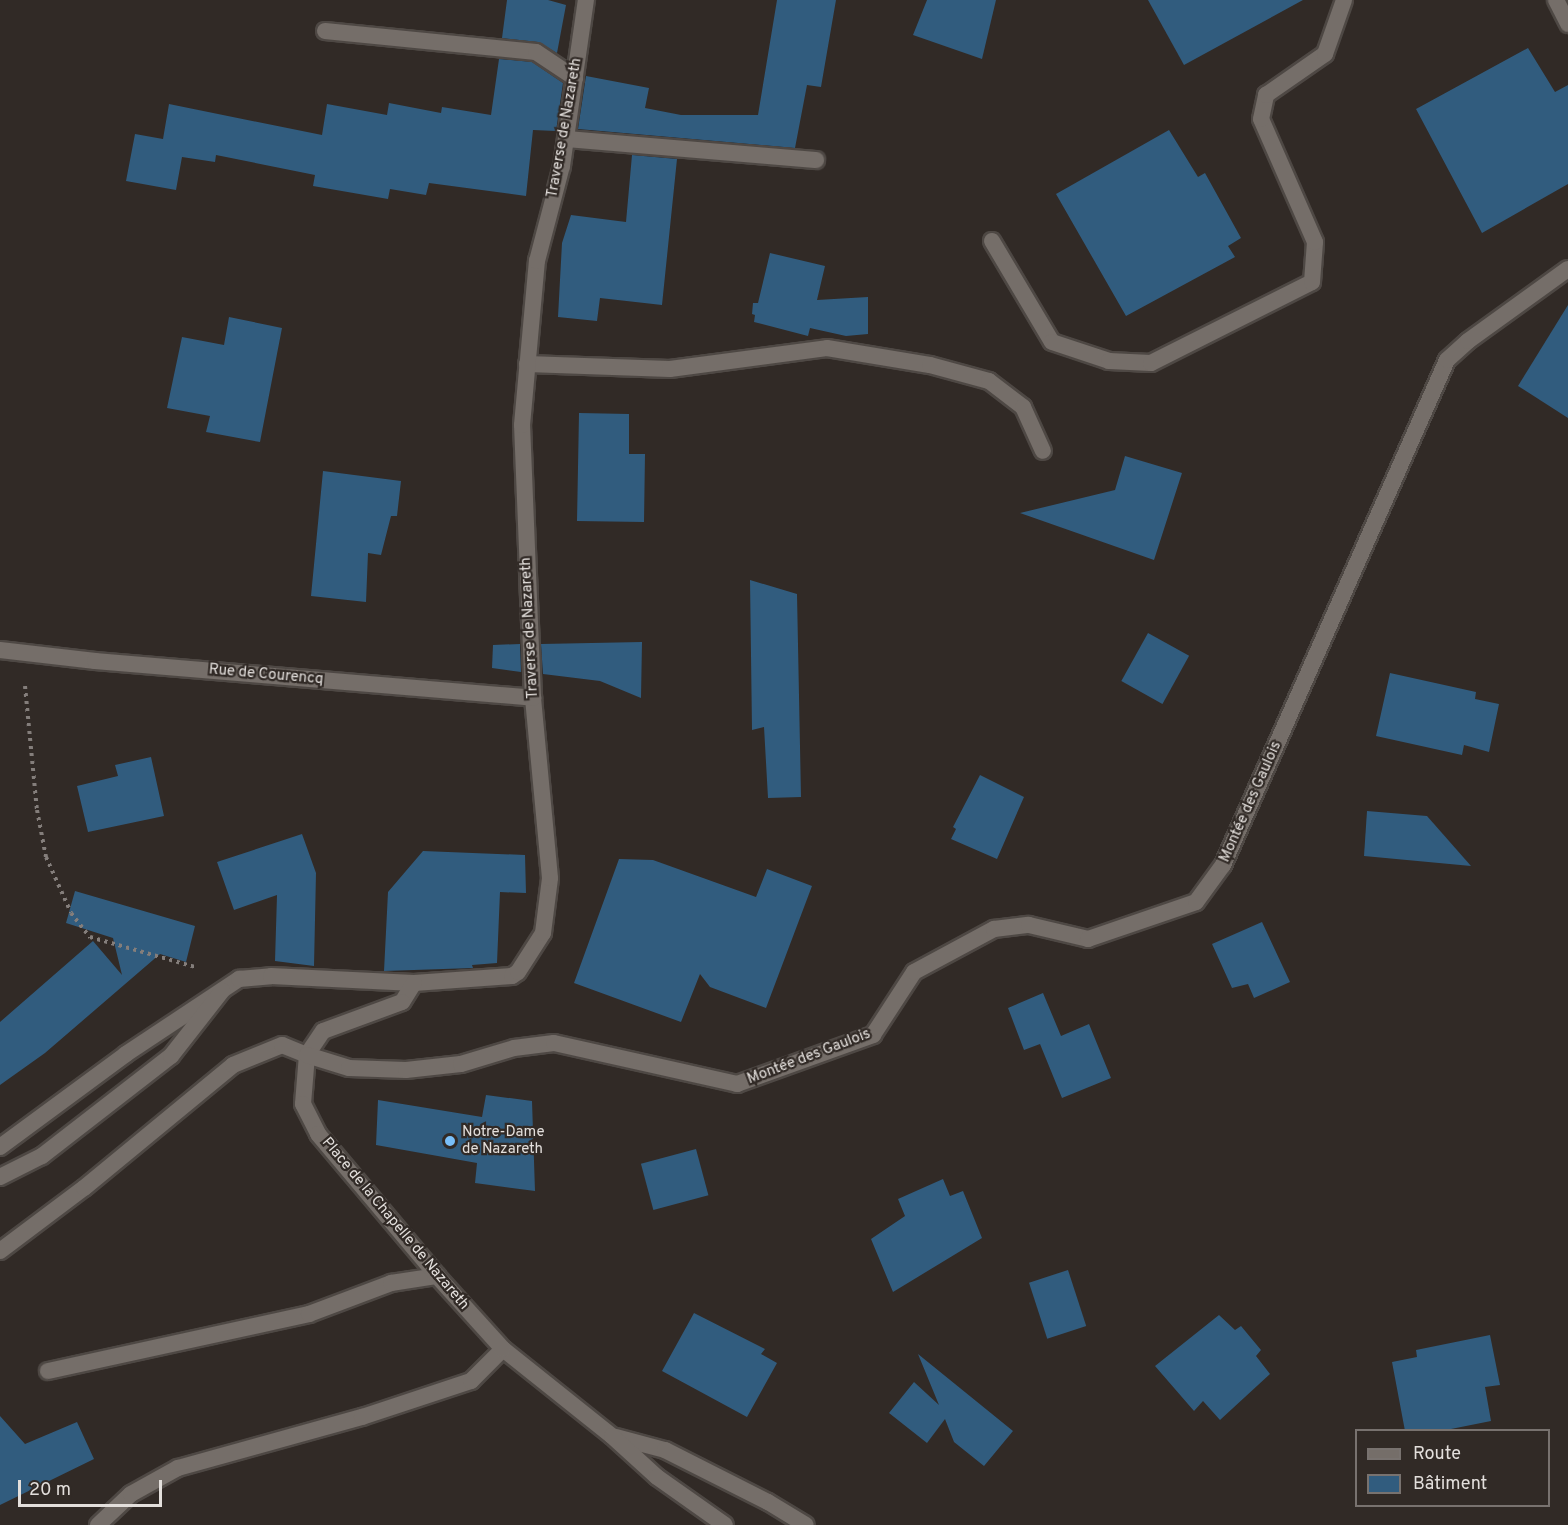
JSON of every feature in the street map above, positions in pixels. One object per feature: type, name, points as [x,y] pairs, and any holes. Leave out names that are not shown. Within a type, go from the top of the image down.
[{"type":"street","name":"Traverse de Nazareth","points":[[239,979],[271,976],[414,983],[512,976],[518,972],[543,933],[550,878],[533,698],[522,424],[537,261],[562,166],[586,0]]},
{"type":"street","points":[[992,241],[1052,342],[1109,361],[1151,363],[1312,282],[1315,242],[1261,118],[1266,95],[1324,54],[1344,0]]},
{"type":"street","points":[[1556,0],[1568,24]]},
{"type":"street","points":[[326,31],[536,52],[575,78]]},
{"type":"street","points":[[566,139],[816,160]]},
{"type":"street","name":"Montée des Gaulois","points":[[307,1055],[349,1068],[406,1070],[461,1064],[514,1048],[554,1043],[737,1084],[873,1035],[914,972],[994,929],[1029,925],[1088,939],[1196,902],[1223,866],[1447,360],[1468,341],[1568,269]]},
{"type":"street","points":[[527,364],[670,369],[827,348],[930,365],[989,381],[1023,407],[1043,451]]},
{"type":"street","name":"Rue de Courencq","points":[[0,650],[107,662],[533,698]]},
{"type":"street","points":[[0,1147],[126,1054],[239,979]]},
{"type":"street","name":"Place de la Chapelle de Nazareth","points":[[414,983],[402,1002],[322,1031],[307,1055],[303,1104],[318,1134],[503,1349],[612,1436],[657,1477],[725,1525]]},
{"type":"street","points":[[0,1177],[42,1156],[171,1056],[222,991]]},
{"type":"street","points":[[0,1251],[84,1188],[233,1065],[282,1045],[307,1055]]},
{"type":"street","points":[[48,1371],[309,1314],[391,1283],[438,1276]]},
{"type":"street","points":[[98,1525],[131,1494],[178,1468],[362,1417],[471,1381],[503,1349]]},
{"type":"street","points":[[612,1436],[664,1450],[768,1502],[806,1525]]},
{"type":"path","points":[[21,652],[46,858],[71,913],[90,937],[150,956],[239,979]]},
{"type":"building","points":[[507,0],[548,0],[566,5],[557,53],[538,42],[502,38]]},
{"type":"building","points":[[777,0],[836,0],[821,87],[807,85],[795,148],[578,129],[586,76],[649,88],[645,108],[681,115],[758,115]]},
{"type":"building","points":[[927,0],[996,0],[982,59],[913,35]]},
{"type":"building","points":[[1148,0],[1303,0],[1184,65]]},
{"type":"building","points":[[1528,48],[1555,92],[1568,85],[1568,184],[1482,233],[1416,109]]},
{"type":"building","points":[[499,59],[532,62],[563,83],[556,131],[533,130],[526,196],[429,183],[426,195],[390,189],[388,199],[313,186],[315,175],[216,155],[215,162],[182,157],[176,190],[126,181],[135,134],[163,139],[169,104],[322,135],[327,104],[387,115],[389,103],[441,113],[442,107],[491,115]]},
{"type":"building","points":[[1169,130],[1198,177],[1205,173],[1241,238],[1228,246],[1235,257],[1126,316],[1056,194]]},
{"type":"building","points":[[632,155],[677,159],[662,305],[600,298],[597,321],[558,317],[562,243],[571,215],[626,222]]},
{"type":"building","points":[[770,253],[825,266],[817,300],[868,297],[868,334],[846,336],[810,328],[808,336],[754,322],[753,303],[758,303]]},
{"type":"building","points":[[1568,305],[1568,418],[1518,386]]},
{"type":"building","points":[[229,317],[282,328],[260,442],[206,432],[210,416],[167,408],[182,337],[224,345]]},
{"type":"building","points":[[579,413],[629,414],[629,454],[645,454],[644,522],[577,521]]},
{"type":"building","points":[[1125,456],[1182,473],[1154,560],[1020,513],[1115,490]]},
{"type":"building","points":[[323,471],[401,481],[397,516],[391,516],[381,555],[368,553],[366,602],[311,596]]},
{"type":"building","points":[[750,580],[797,594],[801,797],[768,798],[764,727],[752,730]]},
{"type":"building","points":[[1148,633],[1189,656],[1162,704],[1121,681]]},
{"type":"building","points":[[642,642],[641,698],[600,681],[543,674],[541,644]]},
{"type":"building","points":[[520,644],[521,672],[492,668],[493,645]]},
{"type":"building","points":[[1390,673],[1476,692],[1475,699],[1499,704],[1489,752],[1464,745],[1462,755],[1376,736]]},
{"type":"building","points":[[151,757],[164,816],[88,832],[77,786],[118,776],[115,765]]},
{"type":"building","points":[[980,775],[1024,797],[997,859],[951,839],[956,829],[953,827]]},
{"type":"building","points":[[1367,811],[1427,816],[1471,866],[1364,856]]},
{"type":"building","points":[[302,834],[316,873],[314,966],[275,961],[277,895],[234,910],[217,862]]},
{"type":"building","points":[[423,851],[525,855],[526,893],[500,892],[497,963],[472,965],[473,968],[384,971],[388,892]]},
{"type":"building","points":[[619,859],[653,860],[756,897],[767,869],[812,886],[766,1008],[710,987],[700,974],[681,1022],[574,983]]},
{"type":"building","points":[[75,891],[195,926],[186,962],[160,954],[45,1053],[0,1085],[0,1022],[93,941],[122,975],[113,938],[66,923]]},
{"type":"building","points":[[1262,922],[1290,982],[1254,998],[1248,984],[1232,988],[1212,944]]},
{"type":"building","points":[[1043,993],[1061,1036],[1089,1024],[1111,1078],[1062,1098],[1040,1044],[1024,1050],[1008,1008]]},
{"type":"building","name":"Notre-Dame de Nazareth","points":[[486,1095],[532,1101],[535,1191],[475,1183],[477,1163],[376,1145],[378,1100],[482,1117]]},
{"type":"building","points":[[696,1149],[708,1195],[653,1210],[641,1164]]},
{"type":"building","points":[[943,1179],[950,1196],[963,1191],[982,1238],[893,1292],[871,1239],[905,1216],[898,1199]]},
{"type":"building","points":[[1068,1270],[1086,1326],[1047,1339],[1029,1283]]},
{"type":"building","points":[[694,1313],[765,1349],[761,1354],[777,1363],[747,1417],[662,1371]]},
{"type":"building","points":[[1219,1315],[1235,1330],[1241,1326],[1261,1350],[1256,1356],[1270,1374],[1220,1420],[1203,1401],[1194,1411],[1155,1366]]},
{"type":"building","points":[[1490,1335],[1500,1385],[1485,1387],[1491,1421],[1451,1429],[1405,1429],[1392,1362],[1417,1357],[1416,1350]]},
{"type":"building","points":[[918,1354],[1013,1431],[984,1466],[954,1442],[945,1419],[927,1443],[889,1413],[914,1382],[939,1405]]},
{"type":"building","points":[[0,1416],[25,1444],[77,1422],[94,1459],[0,1505]]},
{"type":"place","name":"Notre-Dame de Nazareth","points":[[450,1141]]}]
